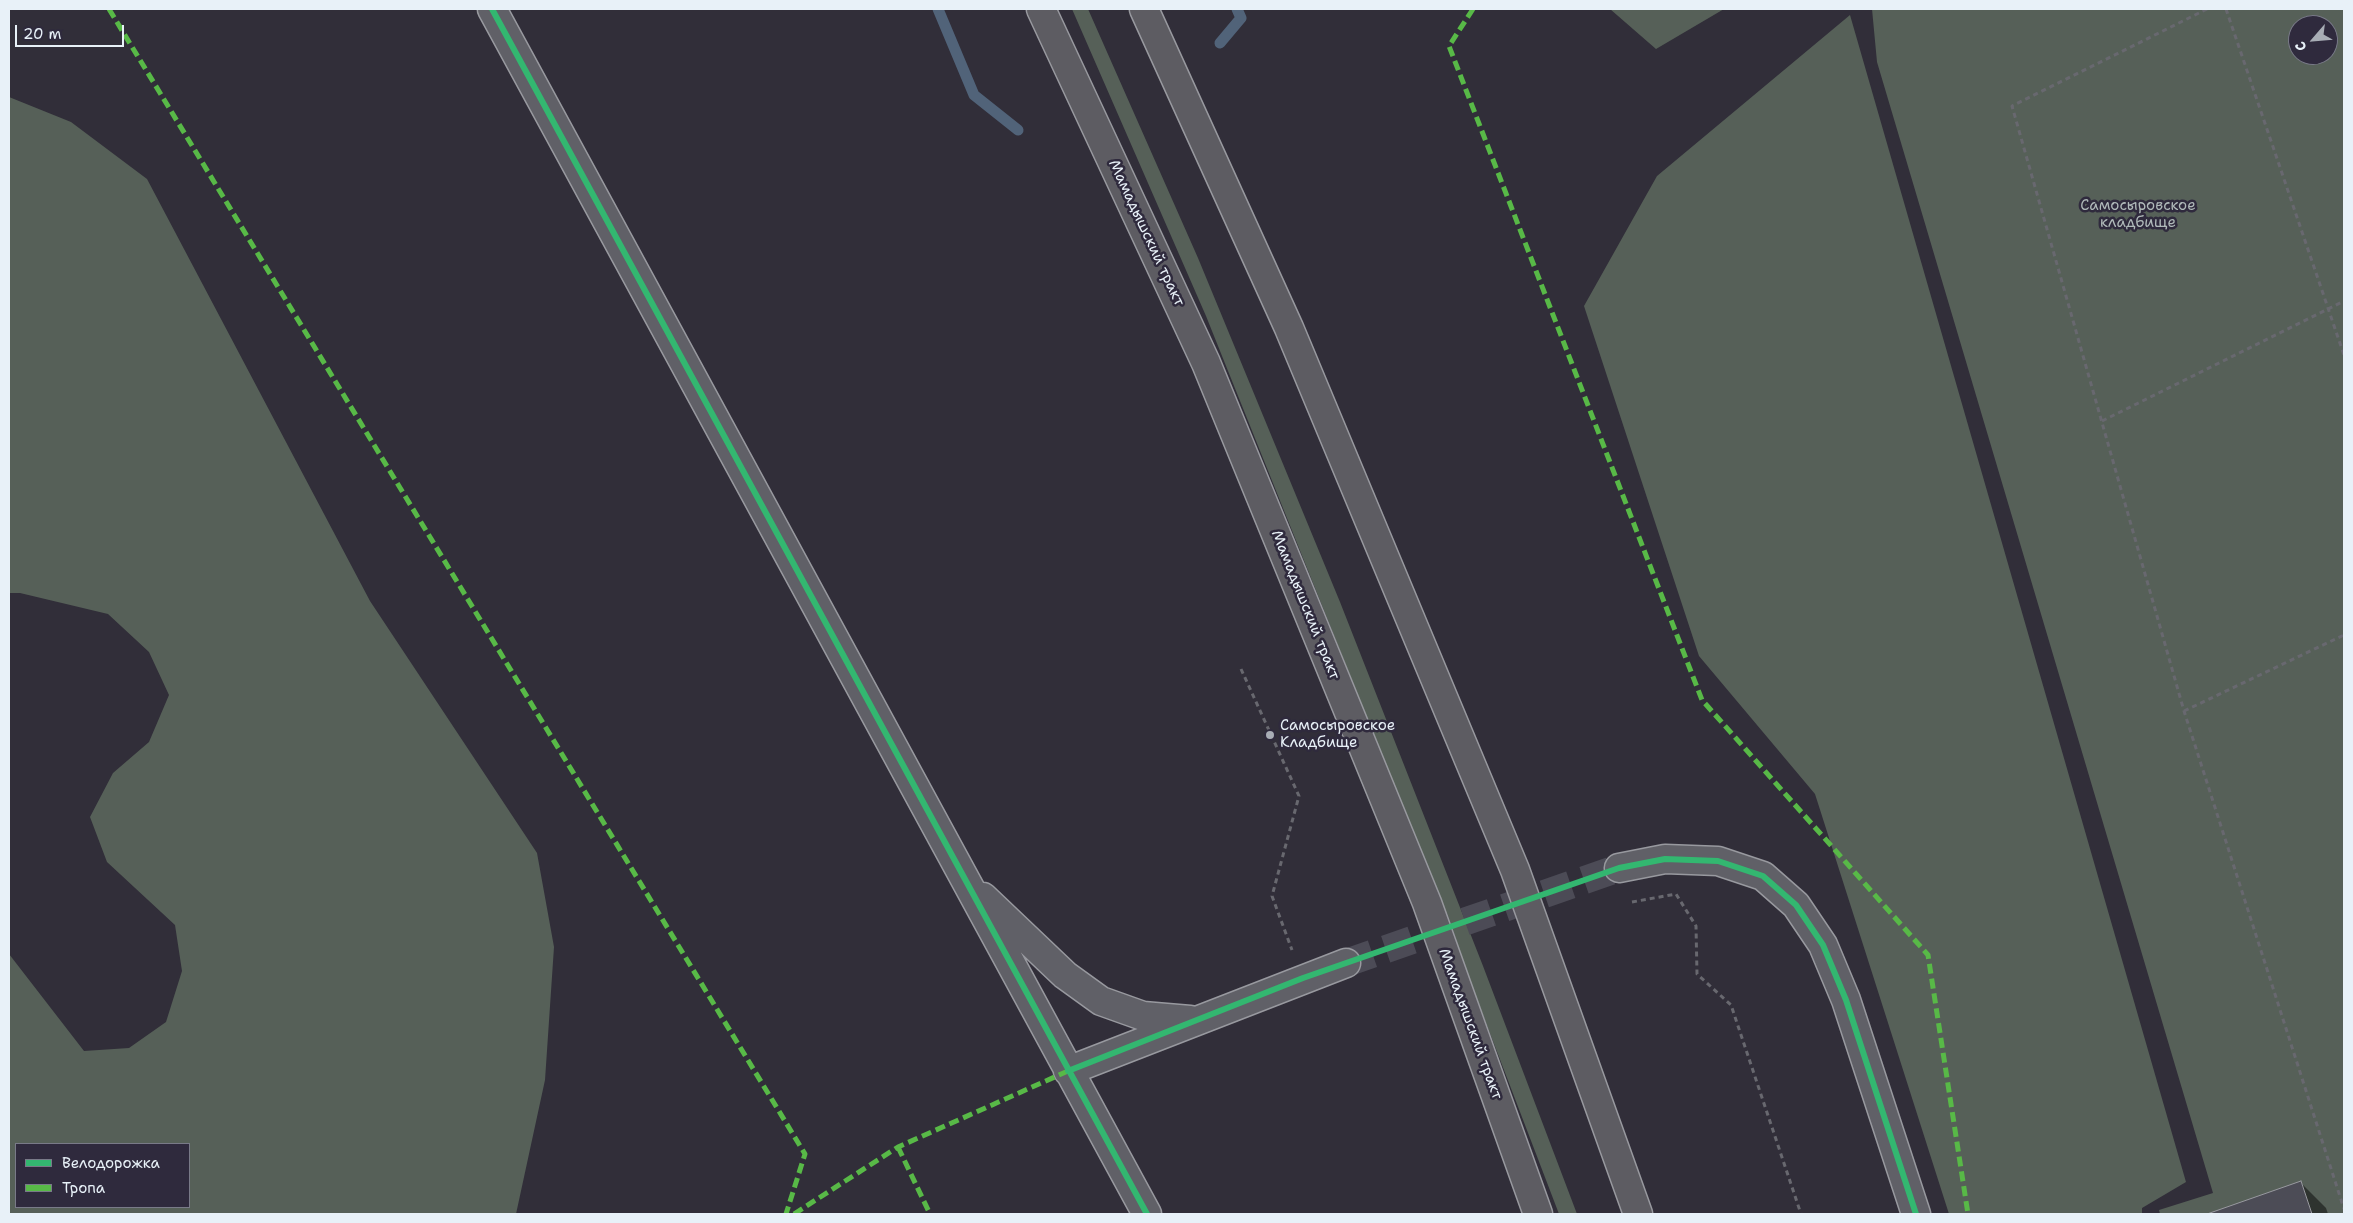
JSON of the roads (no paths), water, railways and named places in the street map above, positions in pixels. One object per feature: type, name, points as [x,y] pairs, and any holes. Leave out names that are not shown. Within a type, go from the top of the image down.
[{"type":"main road","name":"Мамадышский тракт","points":[[1041,9],[1214,381],[1427,903],[1538,1214]]},
{"type":"main road","points":[[1144,9],[1289,328],[1515,870],[1638,1214]]},
{"type":"street","points":[[492,9],[1147,1214]]},
{"type":"street","points":[[1619,868],[1666,859],[1718,861],[1764,876],[1796,905],[1823,945],[1846,1000],[1916,1214]]},
{"type":"street","points":[[965,881],[1065,975],[1101,1001],[1143,1016],[1196,1020]]},
{"type":"street","points":[[1068,1071],[1346,963]]},
{"type":"waterway","points":[[938,9],[974,95],[1018,130]]},
{"type":"waterway","points":[[1220,43],[1241,18],[1237,9]]},
{"type":"tunnel","points":[[1346,963],[1619,868]]},
{"type":"place","name":"Самосыровское Кладбище","points":[[1270,735]]},
{"type":"park label","name":"Самосыровское кладбище","points":[[2138,214]]}]
